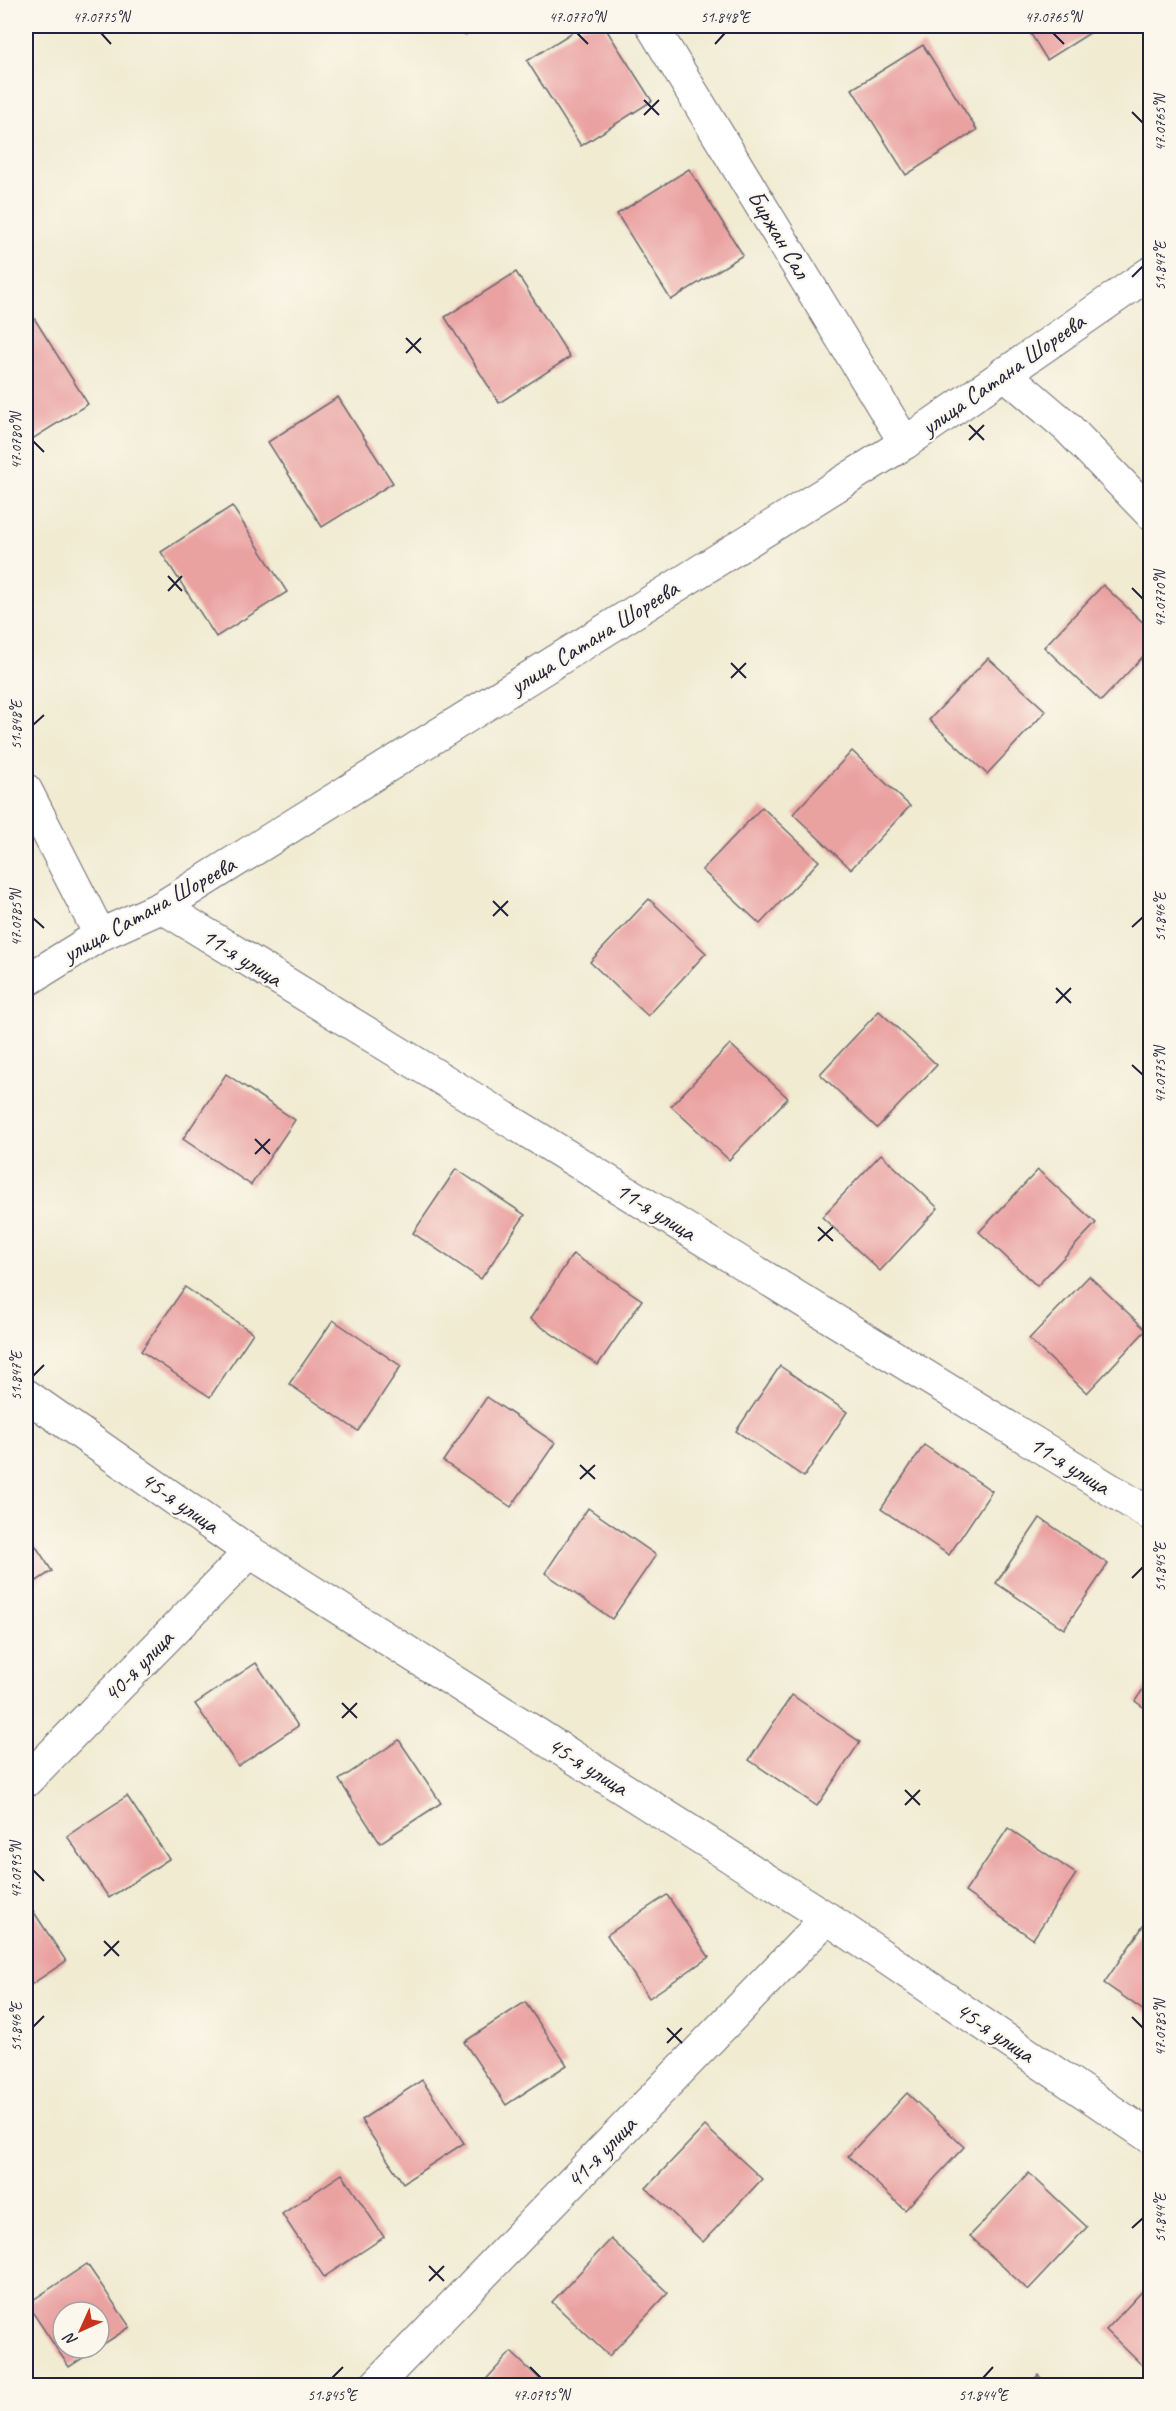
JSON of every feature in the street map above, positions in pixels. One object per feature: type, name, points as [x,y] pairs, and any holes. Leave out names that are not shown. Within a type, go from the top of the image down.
[{"type":"street","name":"Биржан Сал","points":[[652,26],[905,443]]},
{"type":"street","name":"улица Сатана Шореева","points":[[26,981],[100,935],[162,907],[905,443],[1150,273]]},
{"type":"street","points":[[1004,373],[1067,427],[1150,513]]},
{"type":"street","points":[[26,790],[100,935]]},
{"type":"street","name":"11-я улица","points":[[162,907],[1150,1514]]},
{"type":"street","name":"45-я улица","points":[[26,1395],[250,1552],[827,1918],[1150,2137]]},
{"type":"street","name":"40-я улица","points":[[26,1781],[250,1552]]},
{"type":"street","name":"41-я улица","points":[[375,2385],[827,1918]]},
{"type":"building","points":[[460,26],[480,26],[465,35]]},
{"type":"building","points":[[582,26],[604,26],[652,101],[581,146],[527,61]]},
{"type":"building","points":[[1026,26],[1101,26],[1047,60]]},
{"type":"building","points":[[923,45],[977,130],[906,175],[852,89]]},
{"type":"building","points":[[689,169],[743,255],[671,300],[617,214]]},
{"type":"building","points":[[516,272],[570,357],[499,403],[445,317]]},
{"type":"building","points":[[34,318],[88,404],[26,443],[26,323]]},
{"type":"building","points":[[338,397],[393,483],[322,527],[268,442]]},
{"type":"building","points":[[232,506],[287,592],[216,637],[161,552]]},
{"type":"building","points":[[1103,585],[1150,629],[1150,649],[1101,701],[1044,647]]},
{"type":"building","points":[[988,658],[1046,711],[987,774],[929,720]]},
{"type":"building","points":[[852,751],[910,806],[851,869],[793,814]]},
{"type":"building","points":[[762,807],[819,861],[760,924],[702,870]]},
{"type":"building","points":[[649,899],[706,953],[648,1016],[590,962]]},
{"type":"building","points":[[879,1011],[937,1065],[877,1128],[820,1074]]},
{"type":"building","points":[[730,1044],[788,1098],[729,1160],[671,1106]]},
{"type":"building","points":[[226,1074],[295,1120],[251,1185],[183,1139]]},
{"type":"building","points":[[881,1154],[938,1208],[880,1271],[822,1217]]},
{"type":"building","points":[[456,1169],[525,1215],[481,1279],[413,1233]]},
{"type":"building","points":[[1038,1170],[1096,1223],[1037,1286],[979,1232]]},
{"type":"building","points":[[573,1254],[642,1300],[598,1365],[530,1319]]},
{"type":"building","points":[[1089,1276],[1146,1330],[1087,1393],[1029,1339]]},
{"type":"building","points":[[185,1287],[253,1333],[210,1397],[141,1351]]},
{"type":"building","points":[[333,1320],[401,1366],[358,1431],[289,1384]]},
{"type":"building","points":[[780,1366],[847,1412],[804,1477],[736,1431]]},
{"type":"building","points":[[487,1397],[555,1443],[511,1507],[443,1461]]},
{"type":"building","points":[[924,1445],[992,1491],[949,1555],[881,1509]]},
{"type":"building","points":[[588,1508],[656,1555],[612,1619],[545,1573]]},
{"type":"building","points":[[1040,1518],[1108,1564],[1064,1629],[996,1583]]},
{"type":"building","points":[[26,1531],[52,1571],[26,1588]]},
{"type":"building","points":[[256,1663],[298,1726],[238,1766],[195,1704]]},
{"type":"building","points":[[1150,1679],[1150,1712],[1135,1701]]},
{"type":"building","points":[[792,1695],[860,1742],[817,1806],[749,1760]]},
{"type":"building","points":[[399,1740],[441,1803],[380,1843],[339,1780]]},
{"type":"building","points":[[127,1796],[169,1859],[109,1898],[67,1836]]},
{"type":"building","points":[[1008,1828],[1076,1874],[1033,1939],[965,1892]]},
{"type":"building","points":[[667,1895],[709,1957],[649,1998],[607,1935]]},
{"type":"building","points":[[26,1900],[66,1961],[26,1988]]},
{"type":"building","points":[[1148,1919],[1150,1921],[1150,2015],[1104,1983]]},
{"type":"building","points":[[525,2002],[567,2065],[506,2105],[464,2042]]},
{"type":"building","points":[[422,2080],[464,2143],[403,2183],[361,2120]]},
{"type":"building","points":[[907,2093],[964,2147],[905,2210],[848,2156]]},
{"type":"building","points":[[705,2126],[762,2179],[703,2242],[646,2188]]},
{"type":"building","points":[[1029,2173],[1087,2227],[1028,2290],[970,2236]]},
{"type":"building","points":[[342,2174],[384,2237],[324,2277],[282,2214]]},
{"type":"building","points":[[611,2239],[668,2293],[609,2356],[552,2302]]},
{"type":"building","points":[[87,2264],[130,2327],[111,2339],[111,2300],[51,2300],[51,2340],[27,2304]]},
{"type":"building","points":[[1150,2283],[1150,2373],[1106,2330]]},
{"type":"building","points":[[511,2352],[547,2386],[480,2386]]},
{"type":"building","points":[[64,2360],[80,2360],[69,2367]]},
{"type":"building","points":[[1038,2375],[1049,2386],[1029,2386]]}]
